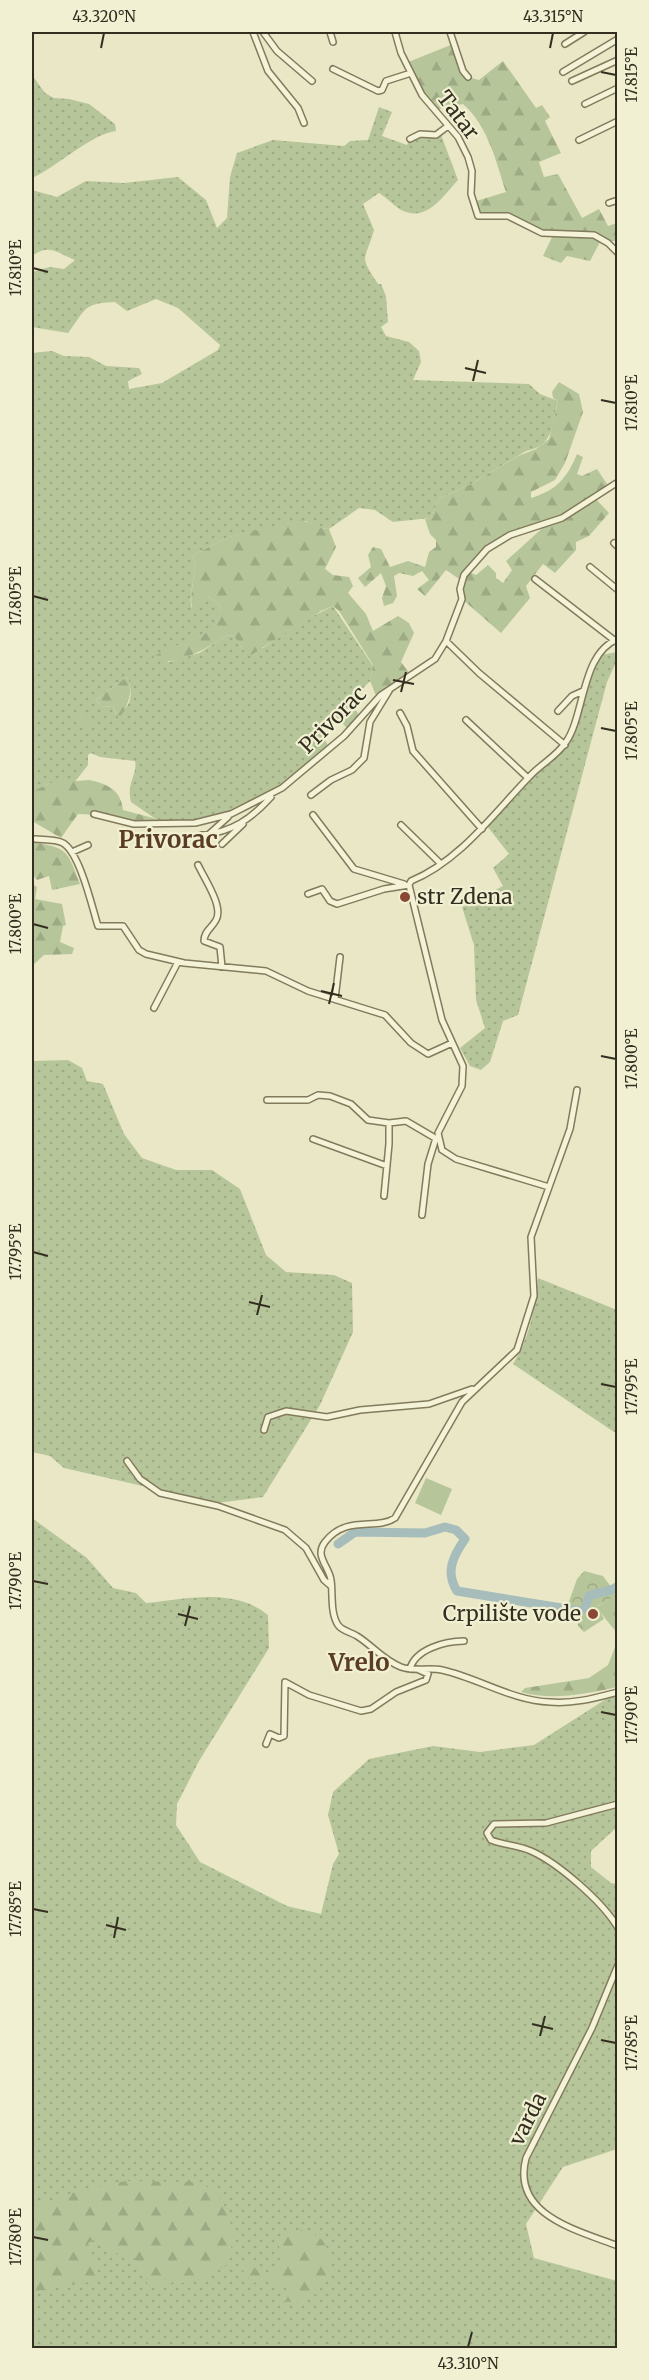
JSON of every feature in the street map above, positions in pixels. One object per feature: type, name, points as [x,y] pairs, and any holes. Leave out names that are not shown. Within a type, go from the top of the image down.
[{"type":"street","points":[[253,32],[268,71],[298,108],[304,123]]},
{"type":"street","points":[[263,32],[277,51],[312,81]]},
{"type":"street","points":[[330,32],[333,42]]},
{"type":"street","name":"Tatar","points":[[395,32],[411,73],[426,102],[439,113],[458,137],[470,162],[471,195],[478,216],[508,216],[542,233],[594,235],[608,243],[618,253]]},
{"type":"street","points":[[450,32],[463,71],[468,77]]},
{"type":"street","points":[[564,44],[584,32]]},
{"type":"street","points":[[563,72],[618,39]]},
{"type":"street","points":[[572,81],[618,60]]},
{"type":"street","points":[[333,69],[340,70],[353,81],[378,91],[382,90],[386,81],[411,73]]},
{"type":"street","points":[[585,104],[618,88]]},
{"type":"street","points":[[579,140],[618,121]]},
{"type":"street","points":[[410,139],[420,134],[436,135],[448,126]]},
{"type":"street","points":[[609,203],[618,200]]},
{"type":"street","name":"Privorac","points":[[94,814],[124,823],[195,823],[231,814],[274,794],[330,749],[391,687],[435,658],[446,640],[462,599],[460,589],[464,575],[487,549],[526,528],[562,518],[618,482]]},
{"type":"street","points":[[590,567],[618,590]]},
{"type":"street","points":[[308,894],[322,890],[330,901],[337,904],[384,889],[409,885],[411,881],[441,864],[482,829],[528,778],[565,745],[573,729],[583,691],[600,654],[616,640],[536,579]]},
{"type":"street","points":[[446,640],[508,699],[565,745]]},
{"type":"street","points":[[311,795],[331,780],[352,770],[364,758],[370,722],[391,687]]},
{"type":"street","points":[[558,711],[572,696],[583,691]]},
{"type":"street","points":[[400,713],[407,726],[413,751],[482,829]]},
{"type":"street","points":[[466,720],[528,778]]},
{"type":"street","points":[[222,844],[234,836],[274,794]]},
{"type":"street","points":[[231,814],[205,835],[244,823]]},
{"type":"street","points":[[313,815],[354,869],[409,885]]},
{"type":"street","points":[[401,825],[441,864]]},
{"type":"street","points":[[35,839],[58,842],[72,852],[98,926],[123,926],[142,952],[178,962],[266,971],[335,999],[385,1015],[411,1043],[428,1054],[452,1043]]},
{"type":"street","points":[[72,852],[88,845]]},
{"type":"street","points":[[198,865],[219,911],[204,939],[206,943],[220,947],[222,967]]},
{"type":"street","points":[[409,885],[442,1020],[460,1058],[463,1080],[440,1126],[427,1170],[422,1215]]},
{"type":"street","points":[[335,999],[340,957]]},
{"type":"street","points":[[154,1008],[178,962]]},
{"type":"street","points":[[577,1090],[574,1118],[531,1238],[534,1296],[520,1342],[512,1356],[477,1387],[455,1412],[395,1518],[386,1523],[362,1522],[348,1526],[324,1543],[321,1557],[332,1586],[334,1616],[338,1626],[357,1636],[389,1660],[410,1669],[424,1667],[457,1674],[519,1696],[548,1702],[576,1702],[618,1692]]},
{"type":"street","points":[[267,1100],[308,1100],[318,1095],[330,1096],[351,1104],[368,1120],[379,1124],[406,1120],[437,1138],[442,1149],[450,1157],[549,1187]]},
{"type":"street","points":[[384,1196],[389,1124]]},
{"type":"street","points":[[313,1138],[387,1166]]},
{"type":"street","points":[[264,1430],[268,1418],[286,1411],[327,1417],[360,1410],[429,1404],[477,1387]]},
{"type":"street","points":[[127,1461],[140,1479],[160,1493],[218,1506],[285,1530],[306,1548],[324,1580],[332,1586]]},
{"type":"street","points":[[410,1669],[418,1658],[436,1646],[447,1641],[464,1641]]},
{"type":"street","points":[[267,1744],[270,1734],[281,1738],[285,1733],[283,1703],[285,1682],[309,1695],[361,1711],[371,1709],[396,1692],[426,1680],[426,1672],[417,1669]]},
{"type":"street","points":[[618,1804],[546,1822],[494,1824],[487,1833],[491,1840],[523,1848],[552,1863],[579,1886],[618,1928]]},
{"type":"street","name":"varda","points":[[618,1965],[592,2028],[526,2158],[523,2177],[528,2195],[547,2216],[618,2246]]},
{"type":"green space","points":[[453,44],[468,77],[479,80],[503,61],[536,108],[542,105],[550,117],[545,121],[561,153],[539,162],[544,177],[558,174],[582,218],[599,209],[608,226],[617,223],[617,240],[608,243],[601,240],[590,261],[567,256],[561,263],[543,256],[553,235],[542,233],[517,219],[478,216],[473,202],[506,192],[485,133],[463,104],[435,110],[426,102],[406,63]]},
{"type":"green space","points":[[32,75],[45,93],[54,98],[89,104],[115,124],[116,131],[106,133],[85,144],[32,178]]},
{"type":"green space","points":[[379,107],[392,112],[382,136],[407,145],[417,136],[440,132],[458,180],[434,206],[419,213],[401,210],[379,193],[363,204],[374,230],[365,258],[386,296],[388,322],[381,327],[386,336],[409,342],[419,351],[421,362],[413,380],[529,384],[540,394],[558,401],[547,439],[471,484],[440,498],[430,518],[393,522],[375,510],[359,508],[329,529],[315,528],[306,521],[229,537],[193,555],[192,608],[209,597],[221,606],[214,631],[157,655],[169,662],[199,653],[228,635],[234,636],[243,650],[263,648],[301,622],[333,606],[373,666],[370,681],[350,702],[360,716],[349,730],[338,719],[321,733],[330,749],[282,788],[219,818],[163,824],[131,802],[130,789],[135,761],[100,757],[91,753],[88,755],[88,765],[74,783],[51,783],[32,791],[32,353],[52,351],[64,356],[89,357],[106,366],[139,368],[142,374],[128,381],[129,389],[162,383],[218,350],[220,345],[178,308],[156,299],[127,311],[115,302],[90,306],[68,333],[32,327],[32,272],[50,267],[64,269],[75,260],[49,250],[32,256],[32,190],[57,197],[86,181],[124,183],[178,177],[206,200],[217,228],[227,218],[230,177],[237,153],[273,140],[344,146],[350,141],[368,140]],"holes":[[[127,677],[131,693],[126,708],[116,714],[113,707],[100,706],[96,699]]]},
{"type":"green space","points":[[559,382],[579,394],[583,412],[565,463],[555,480],[531,492],[531,498],[548,491],[560,482],[577,454],[583,457],[577,474],[582,476],[597,469],[609,487],[594,497],[609,513],[589,536],[576,542],[576,550],[555,573],[543,564],[526,586],[530,598],[501,633],[462,599],[460,589],[469,572],[476,575],[488,565],[496,573],[496,578],[503,583],[512,570],[506,561],[547,524],[510,538],[487,550],[477,559],[462,581],[446,570],[425,596],[417,589],[429,580],[422,571],[413,576],[399,573],[394,576],[397,596],[393,603],[384,606],[382,598],[386,586],[381,573],[365,587],[358,578],[371,567],[368,555],[373,547],[381,549],[390,567],[408,561],[425,567],[429,552],[436,547],[436,540],[430,534],[425,519],[430,518],[440,498],[471,484],[518,456],[536,449],[549,439],[558,401],[553,398],[552,392]]},
{"type":"green space","points":[[300,520],[329,529],[336,547],[325,569],[333,575],[349,577],[353,586],[348,593],[366,614],[373,631],[398,616],[409,623],[414,633],[401,662],[410,674],[377,698],[370,681],[373,665],[339,611],[333,606],[321,611],[251,655],[243,650],[234,636],[228,635],[180,659],[161,661],[153,657],[214,630],[221,606],[209,597],[193,609],[191,604],[193,555],[229,537]]},
{"type":"green space","points":[[617,652],[617,660],[607,682],[518,1015],[503,1021],[490,1062],[481,1070],[470,1066],[460,1048],[485,1028],[476,1000],[474,945],[462,907],[503,886],[493,868],[509,854],[487,826],[531,778],[563,749],[601,655]]},
{"type":"green space","points":[[127,677],[130,689],[129,699],[119,719],[113,707],[100,706],[96,699]]},
{"type":"green space","points":[[82,709],[91,724],[92,735],[70,718]]},
{"type":"green space","points":[[89,780],[112,789],[120,797],[123,810],[153,818],[163,824],[78,814],[61,838],[32,821],[32,791],[51,783]]},
{"type":"green space","points":[[32,842],[53,846],[65,852],[80,884],[52,890],[49,876],[37,880],[32,874]]},
{"type":"green space","points":[[32,884],[37,887],[35,899],[62,904],[66,925],[63,926],[60,942],[74,948],[72,954],[44,955],[33,965],[32,973]]},
{"type":"green space","points":[[68,1060],[82,1068],[87,1081],[103,1084],[124,1134],[142,1158],[176,1170],[212,1170],[240,1189],[266,1255],[286,1272],[334,1275],[352,1283],[353,1332],[320,1405],[263,1497],[217,1503],[64,1468],[50,1456],[32,1452],[32,1061]]},
{"type":"green space","points":[[538,1278],[617,1310],[617,1434],[513,1364],[524,1343],[531,1322]]},
{"type":"green space","points":[[426,1478],[452,1489],[441,1515],[415,1503]]},
{"type":"green space","points":[[32,1518],[87,1558],[113,1588],[136,1593],[146,1603],[194,1598],[225,1598],[255,1606],[268,1615],[269,1648],[199,1761],[177,1804],[176,1825],[200,1862],[287,1906],[321,1914],[333,1864],[339,1854],[328,1815],[333,1792],[369,1759],[433,1746],[480,1752],[534,1745],[614,1694],[617,1689],[617,1827],[591,1851],[591,1867],[611,1883],[617,1884],[617,2149],[563,2167],[526,2224],[534,2258],[617,2281],[617,2348],[32,2348]]},
{"type":"green space","points":[[584,1571],[603,1576],[617,1595],[597,1606],[604,1619],[584,1632],[578,1626],[578,1621],[563,1618],[577,1579]]},
{"type":"green space","points":[[617,1594],[617,1633],[596,1607]]},
{"type":"green space","points":[[617,1642],[617,1687],[557,1696],[521,1692],[525,1688],[589,1678],[608,1665]]},
{"type":"green space","points":[[126,2181],[197,2182],[208,2188],[224,2206],[232,2229],[230,2253],[226,2265],[204,2280],[149,2287],[133,2254],[108,2253],[99,2238],[88,2243],[101,2280],[32,2292],[32,2212],[64,2195]]},
{"type":"green space","points":[[298,2230],[314,2234],[325,2244],[329,2257],[328,2271],[323,2285],[313,2296],[299,2302],[281,2300],[286,2287],[267,2280],[253,2283],[241,2268],[243,2264],[251,2264],[261,2274],[276,2272],[280,2266],[279,2247],[283,2237]]},
{"type":"waterway","points":[[338,1544],[355,1532],[425,1533],[445,1527],[456,1530],[465,1539],[452,1564],[453,1584],[457,1591],[580,1611],[585,1608],[589,1596],[618,1586]]},
{"type":"place","name":"str Zdena","points":[[405,897]]},
{"type":"place","name":"Crpilište vode","points":[[593,1614]]},
{"type":"district","name":"Privorac","points":[[168,840]]},
{"type":"district","name":"Vrelo","points":[[359,1663]]}]
